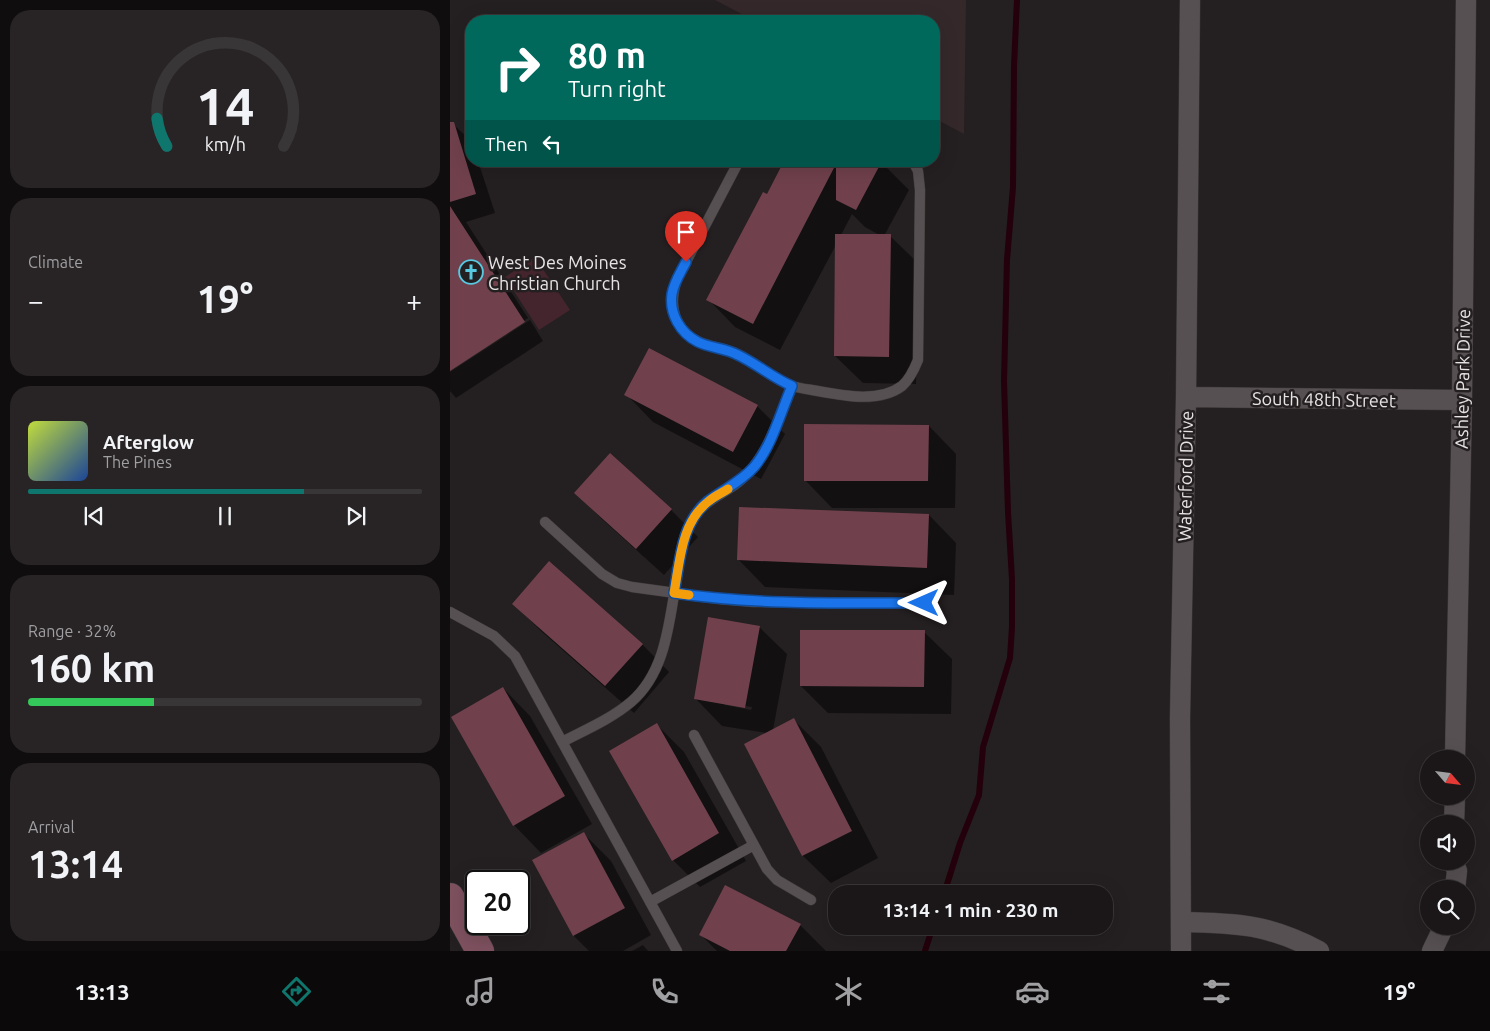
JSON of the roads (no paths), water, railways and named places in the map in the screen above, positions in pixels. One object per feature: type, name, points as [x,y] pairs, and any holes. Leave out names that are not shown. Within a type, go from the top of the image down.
[{"type":"main road","points":[[450,897],[480,951]]},
{"type":"street","name":"Waterford Drive","points":[[1181,951],[1180,718],[1186,397],[1190,0]]},
{"type":"street","name":"Ashley Park Drive","points":[[1455,750],[1462,400],[1466,0]]},
{"type":"street","name":"South 48th Street","points":[[1186,397],[1462,400]]},
{"type":"street","points":[[1181,922],[1246,924],[1276,931],[1319,951]]},
{"type":"street","points":[[1432,951],[1440,935]]},
{"type":"lane","points":[[737,167],[677,279],[672,293],[672,307],[676,320],[685,332],[697,342],[737,354],[780,381],[792,386],[841,396],[872,396],[889,393],[903,385],[912,374],[918,360],[920,190],[916,167]]},
{"type":"lane","points":[[562,742],[614,714],[631,702],[646,687],[657,668],[664,648],[685,533],[695,516],[708,501],[741,480],[755,466],[768,445],[792,386]]},
{"type":"lane","points":[[545,522],[602,574],[617,583],[632,587],[754,602],[924,603]]},
{"type":"lane","points":[[450,612],[494,636],[516,656],[677,951]]},
{"type":"lane","points":[[694,735],[767,869],[776,880],[811,900]]},
{"type":"lane","points":[[650,902],[754,845]]},
{"type":"waterway","points":[[947,885],[960,843],[979,795],[983,747],[1010,658],[1012,579],[1004,381],[1007,260],[1013,187],[1014,66],[1017,0]]},
{"type":"waterway","points":[[925,951],[930,935]]},
{"type":"place","name":"West Des Moines Christian Church","points":[[471,272]]}]
